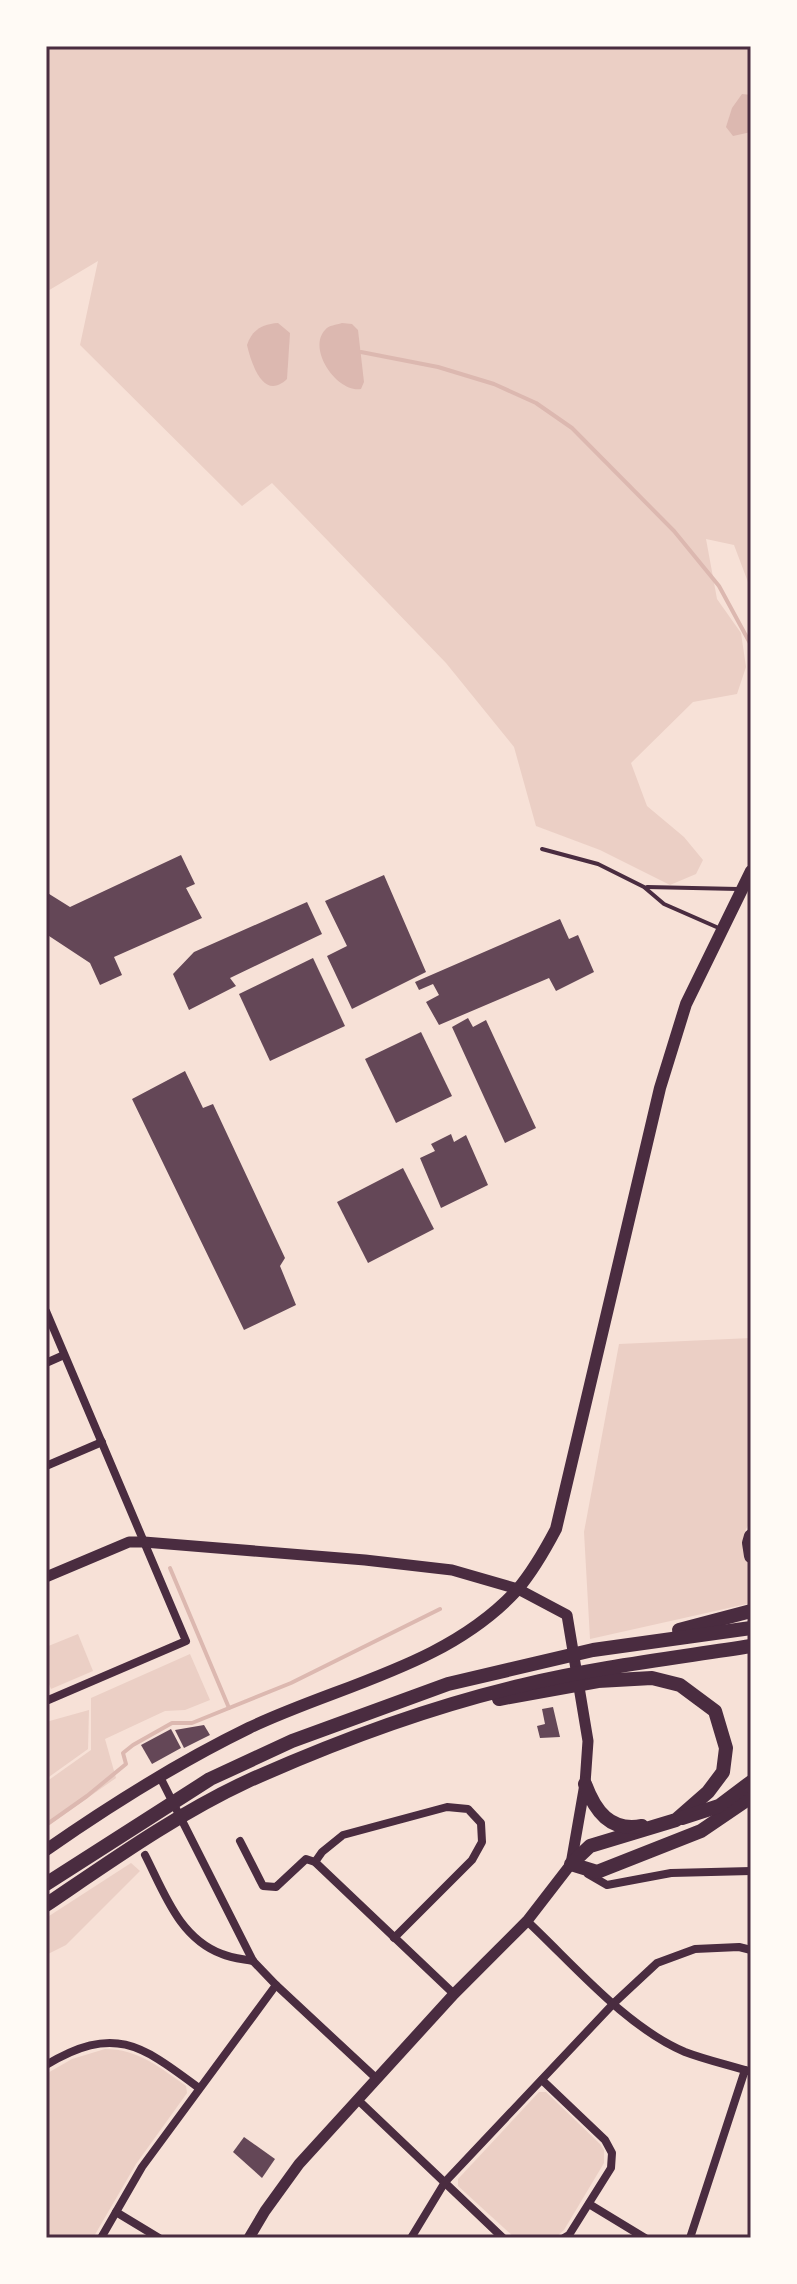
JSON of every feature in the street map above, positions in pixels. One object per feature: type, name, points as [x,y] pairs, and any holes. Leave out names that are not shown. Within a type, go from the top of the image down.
[{"type":"main road","points":[[46,1850],[159,1775],[252,1727],[464,1636],[518,1589],[539,1561],[556,1529],[660,1088],[686,1004],[751,871]]},
{"type":"main road","points":[[751,1536],[751,1556]]},
{"type":"main road","points":[[46,1884],[210,1779],[292,1741],[448,1684],[751,1611]]},
{"type":"main road","points":[[593,1650],[751,1628]]},
{"type":"main road","points":[[46,1905],[173,1822],[246,1782],[445,1706],[751,1646]]},
{"type":"main road","points":[[585,1784],[592,1804],[606,1821],[634,1828],[676,1820],[708,1792],[723,1772],[726,1748],[715,1711],[680,1685],[652,1678],[597,1676]]},
{"type":"main road","points":[[751,1782],[719,1806],[590,1846],[571,1864],[597,1872],[734,1820],[751,1810]]},
{"type":"main road","points":[[701,1831],[751,1797]]},
{"type":"street","points":[[46,1311],[186,1641],[46,1701]]},
{"type":"street","points":[[46,1363],[64,1355]]},
{"type":"street","points":[[46,1466],[102,1442]]},
{"type":"street","points":[[46,1577],[129,1542],[144,1542],[452,1570],[518,1589],[567,1615],[588,1741],[585,1784],[571,1864],[527,1921],[454,1994],[299,2164],[249,2238]]},
{"type":"street","points":[[159,1775],[253,1961],[377,2079]]},
{"type":"street","points":[[315,1862],[343,1835],[447,1807],[468,1809],[481,1823],[482,1842],[472,1860],[394,1938]]},
{"type":"street","points":[[240,1841],[263,1886],[276,1887],[306,1859],[315,1862],[454,1994]]},
{"type":"street","points":[[145,1855],[180,1921],[195,1939],[221,1954],[253,1961]]},
{"type":"street","points":[[571,1864],[607,1885],[671,1873],[751,1871]]},
{"type":"street","points":[[527,1921],[649,2033],[685,2052],[748,2071],[690,2238]]},
{"type":"street","points":[[411,2238],[445,2182],[614,2003],[657,1963],[695,1949],[739,1947],[751,1950]]},
{"type":"street","points":[[101,2238],[142,2167],[276,1985]]},
{"type":"street","points":[[46,2065],[90,2044],[118,2042],[142,2049],[199,2088]]},
{"type":"street","points":[[542,2080],[605,2140],[612,2153],[611,2168],[564,2238]]},
{"type":"street","points":[[358,2100],[503,2238]]},
{"type":"street","points":[[589,2204],[645,2238]]},
{"type":"street","points":[[116,2212],[159,2238]]},
{"type":"lane","points":[[542,849],[598,864],[644,887],[664,904],[722,930]]},
{"type":"lane","points":[[644,887],[670,890],[742,889]]},
{"type":"shaded area","points":[[46,46],[751,46],[751,590],[734,545],[706,539],[717,599],[741,633],[746,667],[737,694],[693,702],[631,763],[647,806],[684,837],[703,860],[696,874],[670,885],[600,850],[536,826],[514,747],[446,663],[272,483],[242,506],[80,345],[98,261],[46,292]]},
{"type":"shaded area","points":[[742,94],[751,95],[751,132],[733,136],[726,127],[732,108]]},
{"type":"shaded area","points":[[278,323],[290,333],[287,379],[271,386],[260,377],[247,345],[258,329]]},
{"type":"shaded area","points":[[342,323],[352,324],[358,330],[364,382],[361,389],[343,384],[334,377],[322,358],[320,338],[325,330]]},
{"type":"shaded area","points":[[751,1338],[751,1520],[745,1531],[751,1603],[590,1639],[584,1532],[619,1344]]},
{"type":"shaded area","points":[[78,1634],[93,1671],[51,1689],[46,1677],[46,1647]]},
{"type":"shaded area","points":[[190,1654],[210,1700],[185,1710],[165,1711],[105,1739],[116,1778],[46,1827],[46,1782],[91,1750],[91,1698]]},
{"type":"shaded area","points":[[89,1710],[88,1749],[46,1779],[46,1722]]},
{"type":"shaded area","points":[[131,1863],[140,1871],[66,1945],[46,1955],[46,1918]]},
{"type":"shaded area","points":[[105,2049],[128,2052],[148,2061],[186,2086],[187,2093],[136,2164],[93,2238],[46,2238],[46,2074],[72,2059]]},
{"type":"shaded area","points":[[539,2092],[546,2092],[600,2144],[604,2150],[604,2163],[564,2230],[555,2238],[515,2238],[458,2186],[458,2179]]},
{"type":"building","points":[[181,855],[195,884],[186,888],[202,918],[114,957],[122,975],[100,985],[90,963],[46,934],[46,892],[70,907]]},
{"type":"building","points":[[384,875],[426,972],[352,1009],[327,956],[347,946],[325,901]]},
{"type":"building","points":[[307,902],[322,934],[230,978],[236,986],[189,1010],[173,974],[194,952]]},
{"type":"building","points":[[560,919],[569,939],[578,935],[594,972],[556,991],[549,978],[439,1025],[426,1002],[439,995],[433,984],[419,990],[415,982]]},
{"type":"building","points":[[313,958],[345,1026],[270,1061],[239,994]]},
{"type":"building","points":[[468,1018],[473,1027],[486,1020],[536,1128],[505,1143],[452,1027]]},
{"type":"building","points":[[421,1032],[452,1096],[396,1123],[365,1059]]},
{"type":"building","points":[[185,1071],[203,1108],[213,1104],[285,1258],[280,1266],[296,1305],[244,1330],[132,1099]]},
{"type":"building","points":[[451,1134],[454,1142],[466,1135],[488,1185],[441,1208],[420,1158],[435,1151],[431,1144]]},
{"type":"building","points":[[403,1168],[434,1229],[368,1263],[337,1202]]},
{"type":"building","points":[[553,1707],[560,1737],[540,1738],[537,1726],[545,1724],[542,1709]]},
{"type":"building","points":[[204,1725],[210,1735],[184,1748],[175,1730]]},
{"type":"building","points":[[171,1729],[181,1748],[152,1764],[141,1745]]},
{"type":"building","points":[[244,2137],[275,2159],[262,2178],[233,2152]]},
{"type":"waterway","points":[[361,352],[438,367],[494,384],[536,403],[572,428],[674,531],[719,586],[751,645]]},
{"type":"waterway","points":[[170,1568],[229,1708]]},
{"type":"waterway","points":[[46,1825],[126,1764],[123,1753],[172,1723],[192,1723],[291,1683],[440,1609]]}]
